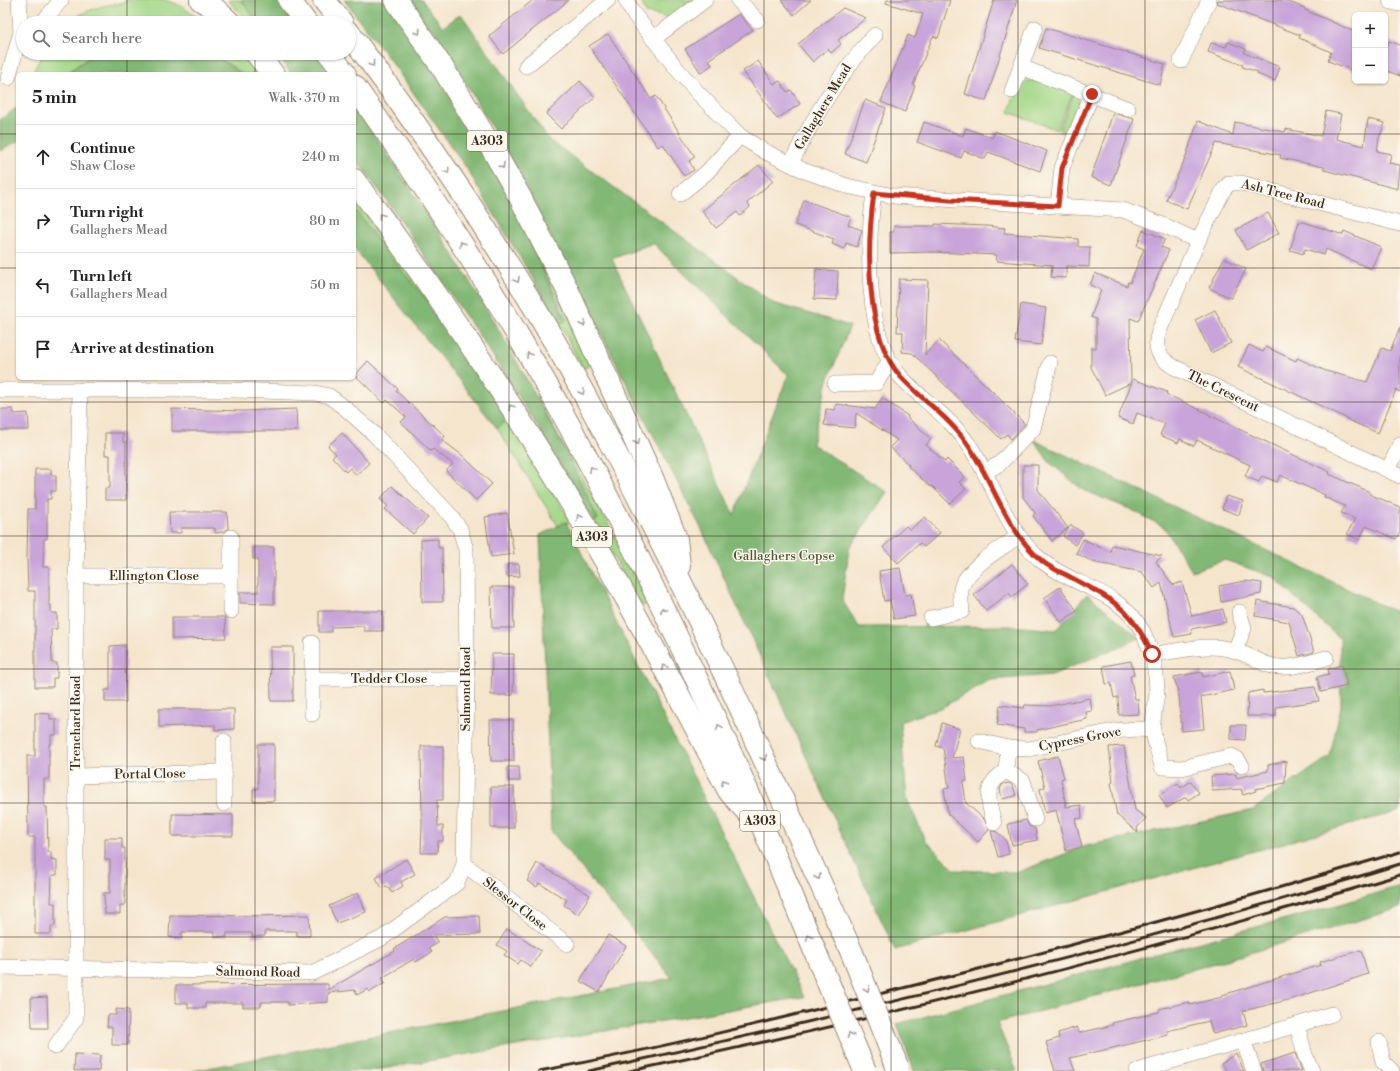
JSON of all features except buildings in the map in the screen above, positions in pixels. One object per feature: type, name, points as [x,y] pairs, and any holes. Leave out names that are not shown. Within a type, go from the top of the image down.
[{"type":"highway","points":[[201,0],[214,8],[223,16]]},
{"type":"highway","points":[[289,0],[301,16]]},
{"type":"highway","points":[[324,0],[337,16]]},
{"type":"highway","name":"A303","points":[[396,0],[442,67],[493,150],[520,197],[567,288],[628,423],[676,539],[681,581]]},
{"type":"highway","name":"A303","points":[[356,43],[436,154],[511,270],[604,431],[681,581],[722,666],[852,953],[898,1069]]},
{"type":"highway","points":[[262,60],[271,72]]},
{"type":"highway","points":[[334,60],[343,72]]},
{"type":"highway","name":"A303","points":[[356,89],[437,206],[533,361],[612,508],[651,584],[710,707],[766,834],[865,1071]]},
{"type":"highway","name":"A303","points":[[356,183],[404,248],[471,346],[539,451],[632,606],[729,792],[766,834]]},
{"type":"main road","points":[[1392,0],[1400,2]]},
{"type":"street","points":[[20,0],[20,16]]},
{"type":"street","points":[[48,16],[61,0]]},
{"type":"street","points":[[526,66],[608,0]]},
{"type":"street","name":"Gallaghers Mead","points":[[626,0],[653,39],[699,94],[740,136],[790,163],[822,178],[874,193],[950,200],[1123,210],[1198,241]]},
{"type":"street","points":[[653,39],[705,0]]},
{"type":"street","points":[[738,0],[757,20]]},
{"type":"street","points":[[1181,61],[1209,0]]},
{"type":"street","points":[[1012,91],[1035,28]]},
{"type":"street","name":"Gallaghers Mead","points":[[790,163],[832,89],[853,58],[875,34]]},
{"type":"street","points":[[4,82],[16,47]]},
{"type":"street","points":[[4,82],[21,60]]},
{"type":"street","points":[[1021,67],[1128,109]]},
{"type":"street","points":[[1058,206],[1062,168],[1092,94]]},
{"type":"street","points":[[680,194],[706,173],[740,136]]},
{"type":"street","name":"Ash Tree Road","points":[[1198,241],[1224,189],[1230,183],[1241,183],[1400,224]]},
{"type":"street","points":[[874,193],[869,233],[869,269],[878,331],[888,362],[901,377],[952,425],[968,444],[985,472],[1018,536],[1043,562],[1115,601],[1142,631],[1152,654],[1157,691],[1153,730],[1162,767],[1182,768],[1231,756],[1237,759],[1242,766]]},
{"type":"street","name":"The Crescent","points":[[1198,241],[1156,339],[1160,357],[1174,367],[1192,376],[1394,473]]},
{"type":"street","points":[[835,384],[876,383],[888,362]]},
{"type":"street","points":[[985,472],[999,464],[1033,429],[1050,363]]},
{"type":"street","name":"Salmond Road","points":[[0,390],[80,392],[234,390],[314,393],[329,396],[375,435],[433,495],[460,529],[466,550],[467,679],[464,864],[457,884],[382,938],[312,973],[0,967]]},
{"type":"street","name":"Trenchard Road","points":[[55,1046],[76,1018],[76,576],[80,392]]},
{"type":"street","points":[[1394,473],[1400,446]]},
{"type":"street","points":[[931,618],[965,617],[960,598],[962,584],[984,560],[1018,536]]},
{"type":"street","points":[[231,537],[231,611]]},
{"type":"street","name":"Ellington Close","points":[[76,576],[231,576]]},
{"type":"street","points":[[1236,651],[1244,628],[1239,612]]},
{"type":"street","points":[[312,643],[312,714]]},
{"type":"street","points":[[1152,654],[1210,647],[1236,651],[1268,665],[1282,667],[1299,666],[1326,658]]},
{"type":"street","name":"Tedder Close","points":[[312,679],[467,679]]},
{"type":"street","name":"Cypress Grove","points":[[979,740],[1008,748],[1028,749],[1113,731],[1137,729],[1153,730]]},
{"type":"street","points":[[224,741],[224,804]]},
{"type":"street","points":[[994,823],[988,790],[992,781],[1006,771],[1008,748]]},
{"type":"street","points":[[1006,771],[1023,780],[1035,819]]},
{"type":"street","name":"Portal Close","points":[[76,776],[224,772]]},
{"type":"street","name":"Slessor Close","points":[[464,864],[567,944]]},
{"type":"street","points":[[1137,1071],[1332,1014]]},
{"type":"street","points":[[1297,1025],[1305,1055],[1312,1071]]},
{"type":"street","points":[[1243,1040],[1254,1071]]},
{"type":"street","points":[[1379,1042],[1383,1062],[1392,1071]]},
{"type":"green space","points":[[125,0],[165,0],[179,5],[196,16],[79,16],[102,6],[125,3]]},
{"type":"green space","points":[[228,0],[241,0],[253,16],[243,16]]},
{"type":"green space","points":[[241,0],[276,0],[289,16],[253,16]]},
{"type":"green space","points":[[344,0],[385,0],[404,27],[441,82],[492,167],[523,226],[566,320],[560,324],[467,169],[395,67]]},
{"type":"green space","name":"Gallaghers Copse","points":[[408,0],[422,0],[443,27],[461,14],[549,140],[773,303],[850,326],[828,380],[812,444],[887,492],[849,549],[842,600],[859,627],[1012,626],[1056,630],[1087,594],[1140,638],[1052,675],[989,680],[943,707],[900,722],[907,799],[925,840],[955,870],[1018,872],[1086,846],[1253,810],[1330,756],[1341,706],[1340,639],[1273,577],[1225,560],[1192,571],[1164,527],[1132,510],[1083,490],[1049,462],[1034,440],[1400,614],[1400,811],[895,950],[702,530],[513,163],[436,33],[422,20]],"holes":[[[653,243],[788,375],[734,515],[612,259]]]},
{"type":"green space","points":[[641,0],[694,0],[672,18],[646,13]]},
{"type":"green space","points":[[39,60],[85,60],[69,72],[33,72]]},
{"type":"green space","points":[[85,60],[222,60],[240,72],[69,72]]},
{"type":"green space","points":[[222,60],[250,60],[260,72],[240,72]]},
{"type":"green space","points":[[282,60],[321,60],[330,72],[290,72]]},
{"type":"green space","points":[[1034,79],[1073,92],[1057,130],[1009,112],[1014,96],[1019,87],[1023,83]]},
{"type":"green space","points":[[1074,93],[1079,103],[1079,109],[1069,135],[1059,131]]},
{"type":"green space","points":[[16,108],[16,142],[0,151],[0,120]]},
{"type":"green space","points":[[356,109],[421,205],[485,307],[544,411],[598,519],[593,521],[541,432],[491,353],[387,201],[356,160]]},
{"type":"green space","points":[[356,199],[437,312],[382,248],[356,210]]},
{"type":"green space","points":[[356,210],[383,248],[437,312],[508,419],[497,428],[356,251]]},
{"type":"green space","points":[[523,227],[592,364],[583,369],[560,324],[566,320]]},
{"type":"green space","points":[[545,412],[610,527],[647,602],[645,605],[641,605],[593,521],[598,519]]},
{"type":"green space","points":[[508,419],[571,522],[558,526],[497,428]]},
{"type":"green space","points":[[566,522],[804,997],[369,1071],[193,1071],[672,978],[551,831],[540,535]]},
{"type":"green space","points":[[1400,886],[1400,908],[1216,963],[997,1023],[1017,1071],[914,1071],[897,1024],[1341,904]]},
{"type":"railway","points":[[539,1071],[709,1035],[945,978],[1075,944],[1400,852]]},
{"type":"railway","points":[[589,1071],[691,1049],[997,976],[1199,923],[1400,864]]},
{"type":"railway","points":[[630,1071],[824,1028],[1017,981],[1209,930],[1400,875]]},
{"type":"route","points":[[1092,94],[1062,168],[1059,181],[1058,206],[893,196],[874,193],[869,233],[869,269],[878,331],[888,362],[901,377],[952,425],[968,444],[985,472],[1018,536],[1027,547],[1043,562],[1115,601],[1142,631],[1152,654]]}]
